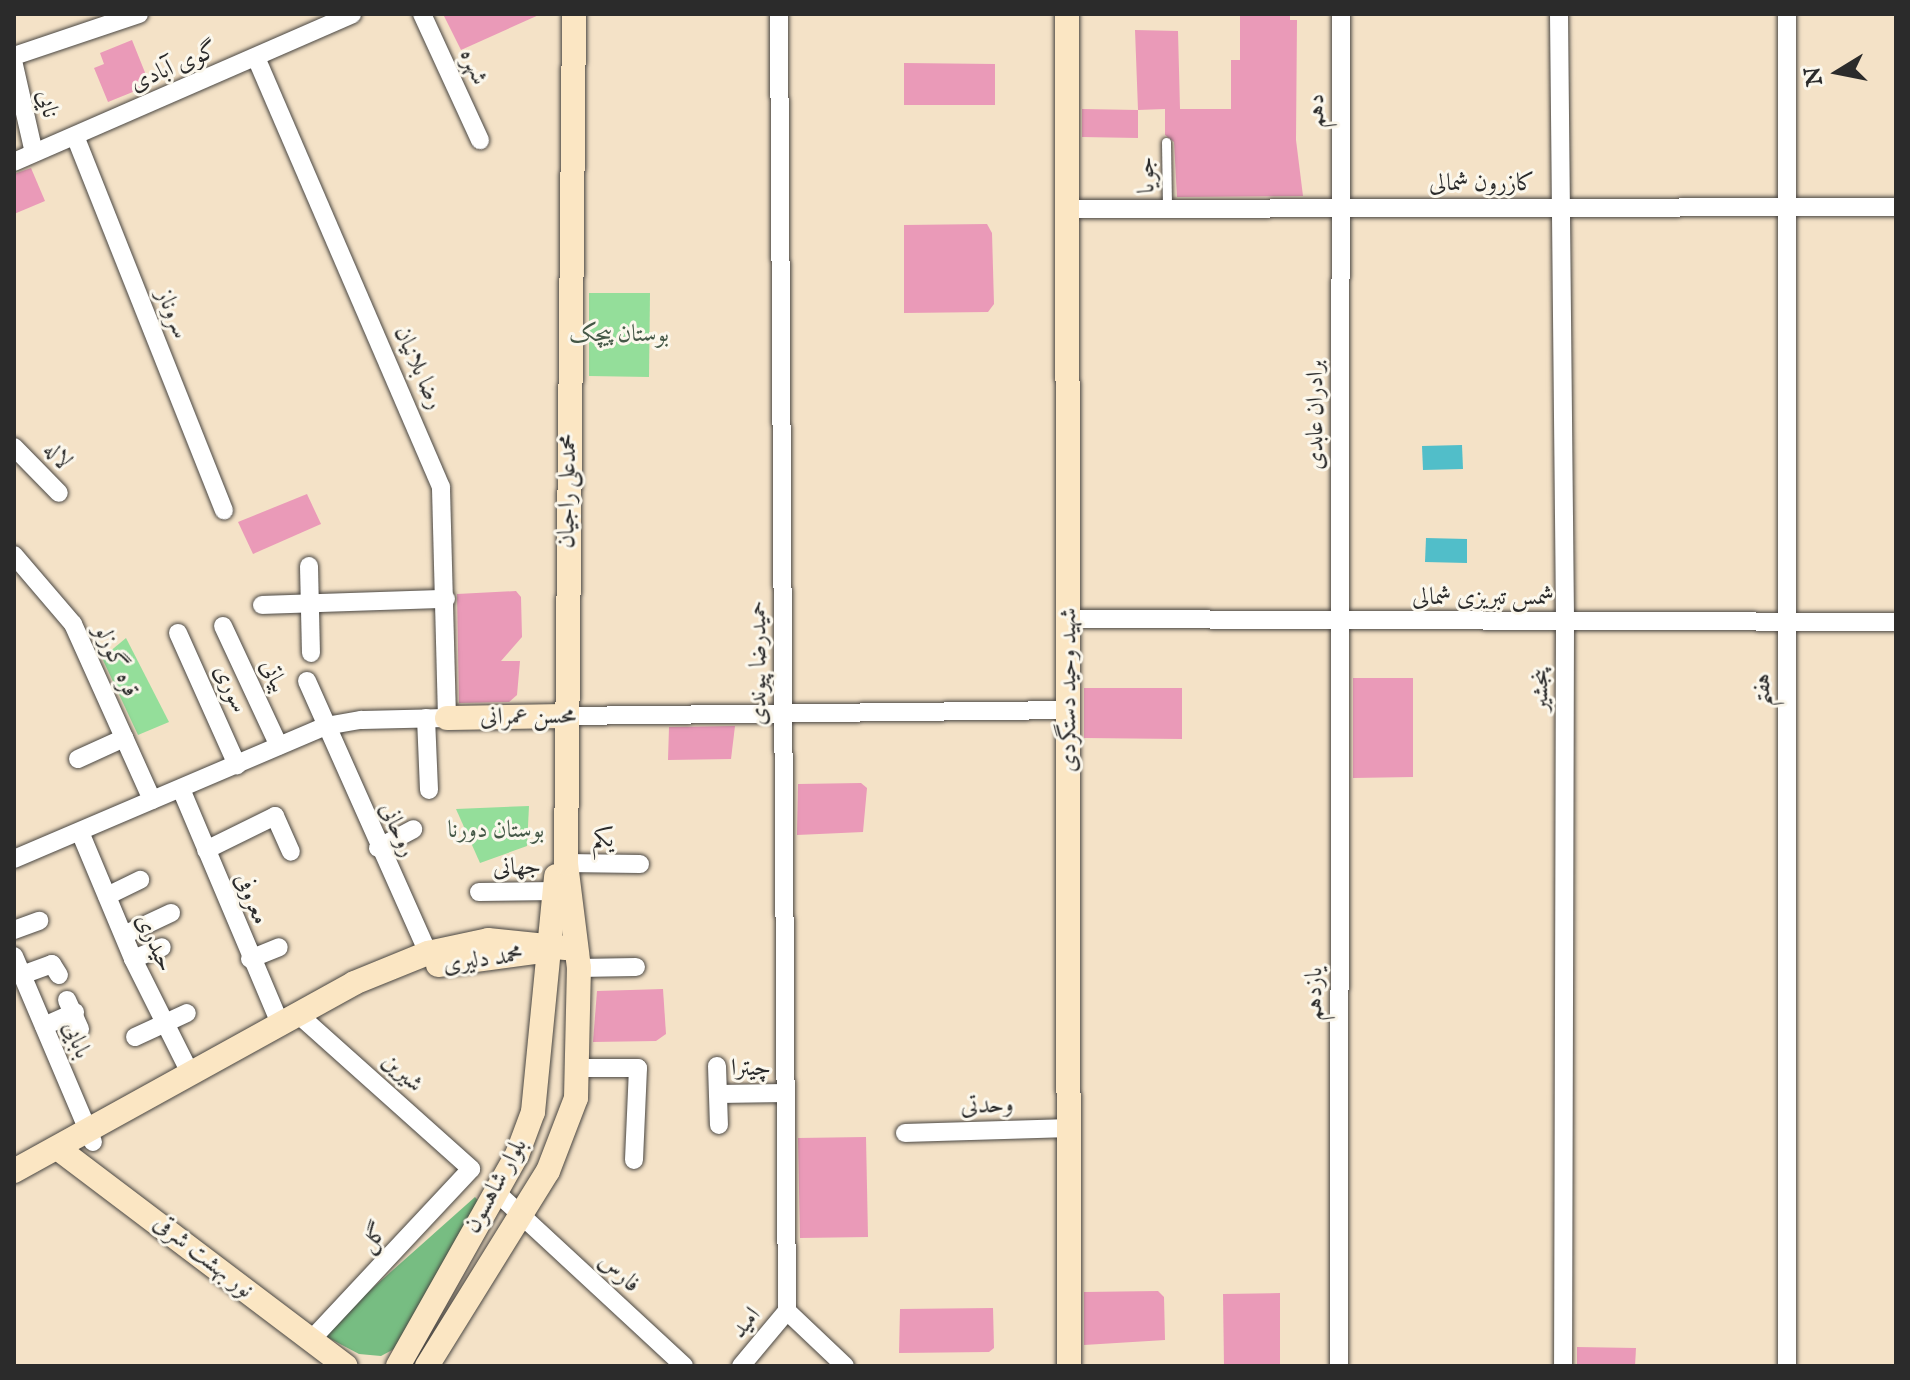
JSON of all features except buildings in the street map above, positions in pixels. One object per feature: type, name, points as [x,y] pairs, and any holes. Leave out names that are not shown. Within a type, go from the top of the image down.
[{"type":"main road","name":"محمدعلی راجیان","points":[[560,14],[560,716],[569,954]]},
{"type":"main road","name":"محمدعلی راجیان","points":[[569,954],[556,891],[574,14]]},
{"type":"main road","name":"شهید وحید دستگردی","points":[[1067,14],[1069,1366]]},
{"type":"main road","name":"محسن عمرانی","points":[[437,718],[560,716]]},
{"type":"main road","name":"محمد دلیری","points":[[16,1169],[65,1152],[91,1138],[296,1021],[354,983],[428,953],[488,940],[569,954]]},
{"type":"main road","name":"محمد دلیری","points":[[91,1138],[189,1071],[296,1021],[437,965],[529,954],[569,954]]},
{"type":"main road","name":"بلوار شاهسون","points":[[427,1366],[548,1171],[576,1098],[577,1068],[569,954]]},
{"type":"main road","name":"بلوار شاهسون","points":[[398,1366],[494,1190],[517,1155],[533,1112],[569,954]]},
{"type":"main road","name":"نور بهشت شرقی","points":[[65,1152],[346,1366]]},
{"type":"street","points":[[14,56],[139,14]]},
{"type":"street","name":"گوی آبادی","points":[[14,162],[352,14]]},
{"type":"street","name":"شهره","points":[[422,14],[480,140]]},
{"type":"street","name":"حمیدرضا پیوندی","points":[[779,14],[787,1311]]},
{"type":"street","name":"دهم","points":[[1341,14],[1341,208]]},
{"type":"street","name":"پنجشیر","points":[[1559,14],[1565,622],[1563,1366]]},
{"type":"street","name":"هفتم","points":[[1787,14],[1787,1366]]},
{"type":"street","name":"رضا بلانیان","points":[[256,58],[435,467],[443,505],[446,599],[429,790]]},
{"type":"street","name":"نایی","points":[[14,65],[34,153]]},
{"type":"street","name":"سروناز","points":[[75,136],[224,510]]},
{"type":"street","name":"کازرون شمالی","points":[[1068,209],[1896,207]]},
{"type":"street","name":"برادران عابدی","points":[[1340,622],[1341,208]]},
{"type":"street","name":"لاله","points":[[16,452],[59,493]]},
{"type":"street","name":"قره گوزلو","points":[[14,555],[65,611],[152,800]]},
{"type":"street","points":[[309,566],[311,653]]},
{"type":"street","points":[[262,605],[446,599]]},
{"type":"street","name":"شمس تبریزی شمالی","points":[[1070,619],[1896,622]]},
{"type":"street","name":"یازدهم","points":[[1339,1366],[1340,622]]},
{"type":"street","name":"بیاتی","points":[[223,626],[279,746]]},
{"type":"street","name":"سوری","points":[[178,633],[237,765]]},
{"type":"street","name":"روحانی","points":[[307,681],[378,848],[428,953]]},
{"type":"street","name":"محسن عمرانی","points":[[560,716],[1069,710]]},
{"type":"street","name":"محسن عمرانی","points":[[14,859],[326,726],[437,718]]},
{"type":"street","points":[[78,759],[124,738]]},
{"type":"street","name":"معروفی","points":[[181,789],[250,959],[296,1021]]},
{"type":"street","points":[[206,850],[275,816],[291,852]]},
{"type":"street","points":[[378,848],[413,829]]},
{"type":"street","name":"حیدری","points":[[80,832],[133,959],[189,1071]]},
{"type":"street","name":"یکم","points":[[566,863],[640,864]]},
{"type":"street","points":[[107,896],[140,880]]},
{"type":"street","name":"جهانی","points":[[479,892],[556,891]]},
{"type":"street","points":[[124,935],[171,913]]},
{"type":"street","points":[[14,930],[39,921]]},
{"type":"street","points":[[133,959],[162,947]]},
{"type":"street","points":[[250,959],[279,947]]},
{"type":"street","points":[[569,954],[636,967]]},
{"type":"street","name":"بابایی","points":[[14,956],[91,1138]]},
{"type":"street","points":[[22,975],[52,964],[59,975]]},
{"type":"street","points":[[135,1037],[187,1013]]},
{"type":"street","points":[[44,1026],[74,1014]]},
{"type":"street","name":"شیرین","points":[[296,1021],[471,1169]]},
{"type":"street","name":"چیترا","points":[[717,1066],[719,1125]]},
{"type":"street","points":[[577,1068],[638,1068],[634,1160]]},
{"type":"street","name":"چیترا","points":[[718,1094],[786,1093]]},
{"type":"street","name":"وحدتی","points":[[905,1133],[1070,1128]]},
{"type":"street","name":"گل","points":[[311,1340],[471,1169]]},
{"type":"street","name":"فارس","points":[[494,1190],[684,1366]]},
{"type":"street","points":[[787,1311],[845,1366]]},
{"type":"street","name":"امید","points":[[741,1366],[787,1311]]},
{"type":"lane","name":"جویا","points":[[1166,142],[1167,209]]},
{"type":"green space","name":"بوستان پیچک","points":[[589,293],[650,293],[649,377],[589,376]]},
{"type":"green space","points":[[126,638],[169,722],[138,735],[102,658]]},
{"type":"green space","name":"بوستان دورنا","points":[[529,806],[527,846],[480,863],[456,809]]},
{"type":"green space","points":[[475,1197],[481,1204],[396,1348],[381,1356],[359,1354],[321,1334]]},
{"type":"water","points":[[1462,445],[1463,469],[1423,470],[1422,446]]},
{"type":"water","points":[[1426,538],[1467,539],[1467,563],[1425,562]]}]
